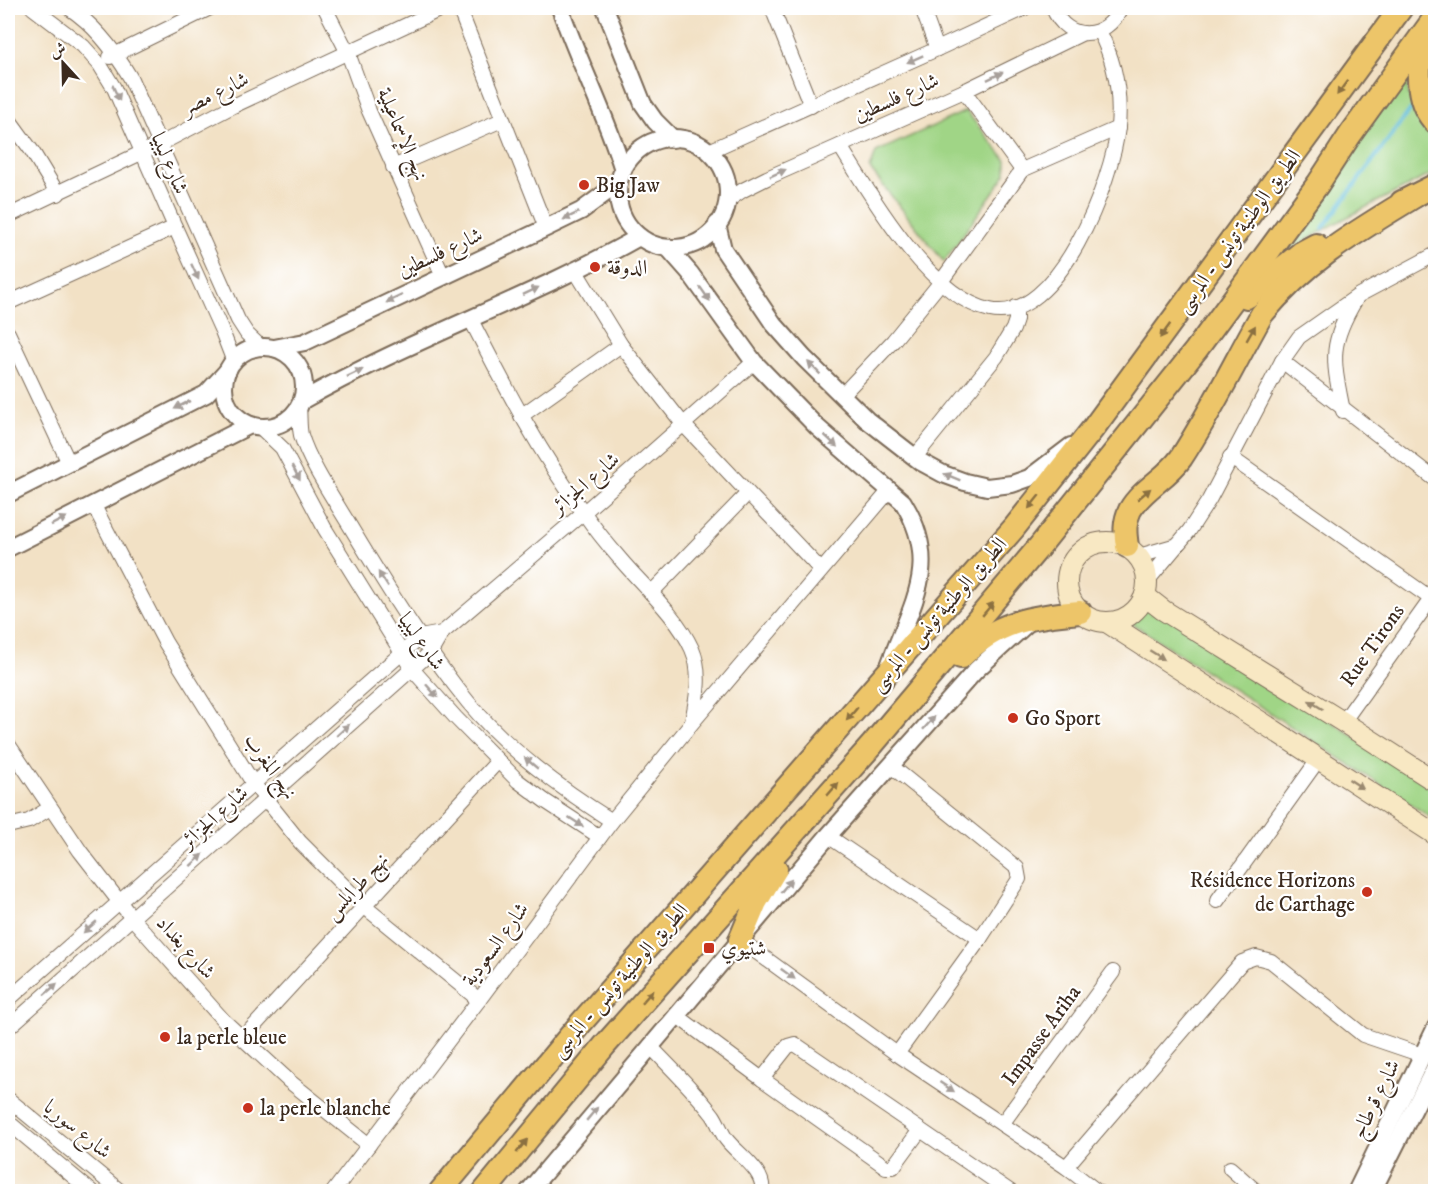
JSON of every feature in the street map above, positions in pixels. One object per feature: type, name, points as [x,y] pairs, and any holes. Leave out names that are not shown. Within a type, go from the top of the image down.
[{"type":"highway","points":[[1369,51],[1384,8]]},
{"type":"highway","name":"الطريق الوطنية تونس - المرسى","points":[[440,1191],[581,1023],[1014,528],[1095,426],[1401,8]]},
{"type":"highway","name":"الطريق الوطنية تونس - المرسى","points":[[484,1191],[605,1045],[812,814],[1032,556],[1196,350],[1318,184],[1350,135],[1436,16]]},
{"type":"highway","points":[[1421,37],[1418,80],[1423,104],[1436,123]]},
{"type":"highway","points":[[1196,350],[1257,287],[1301,253],[1436,185]]},
{"type":"highway","points":[[1133,551],[1125,526],[1129,512],[1138,497],[1179,461],[1262,314],[1290,282],[1324,253],[1415,196]]},
{"type":"highway","points":[[872,745],[976,642],[1012,624],[1036,616],[1080,612]]},
{"type":"highway","points":[[740,940],[756,902],[812,814]]},
{"type":"main road","points":[[1117,542],[1133,551],[1146,567],[1147,588],[1137,610],[1128,617],[1119,621],[1098,621],[1080,612],[1068,594],[1068,573],[1078,554],[1095,543],[1117,542]]},
{"type":"main road","points":[[1147,588],[1163,610],[1436,782]]},
{"type":"main road","points":[[1108,622],[1318,760],[1436,834]]},
{"type":"street","name":"شارع ليبيا","points":[[33,8],[84,46],[100,65],[114,88],[222,331],[231,366]]},
{"type":"street","name":"شارع ليبيا","points":[[69,8],[100,34],[116,53],[130,77],[238,320],[247,334],[268,348]]},
{"type":"street","points":[[100,65],[116,53],[208,8]]},
{"type":"street","name":"نهج الإسماعيلية","points":[[325,8],[348,53],[369,111],[443,276]]},
{"type":"street","name":"شارع مصر","points":[[8,216],[58,194],[231,107],[442,8]]},
{"type":"street","points":[[459,8],[546,228]]},
{"type":"street","points":[[560,8],[579,61],[613,138],[621,176],[618,198],[621,213],[629,226],[639,237],[653,245],[668,248],[684,247],[698,242],[711,233],[727,201],[726,178],[720,163],[709,151],[695,142],[662,139],[646,145],[633,156],[621,176]]},
{"type":"street","points":[[605,8],[644,104],[655,121],[673,139]]},
{"type":"street","points":[[772,8],[812,106]]},
{"type":"street","points":[[922,8],[938,49]]},
{"type":"street","name":"شارع فلسطين","points":[[709,151],[1025,8]]},
{"type":"street","points":[[1053,8],[1063,24],[1083,33]]},
{"type":"street","points":[[840,146],[867,192],[891,226],[940,283],[971,302],[990,310],[1016,307],[1041,293],[1058,274],[1092,216],[1107,178],[1118,128],[1118,92],[1111,53],[1100,31],[1109,26],[1121,8]]},
{"type":"street","name":"شارع فلسطين","points":[[727,201],[767,178],[964,91],[1083,33],[1100,31]]},
{"type":"street","points":[[964,91],[1022,170]]},
{"type":"street","points":[[8,118],[32,151],[58,194]]},
{"type":"street","points":[[393,167],[502,120]]},
{"type":"street","points":[[843,395],[893,341],[940,283],[1022,170],[1118,128]]},
{"type":"street","name":"شارع فلسطين","points":[[268,348],[305,342],[581,211],[621,176]]},
{"type":"street","points":[[717,224],[723,249],[773,323],[804,358],[867,420],[915,457],[943,474],[987,487],[1012,484],[1029,478],[1095,426]]},
{"type":"street","points":[[8,303],[175,227]]},
{"type":"street","points":[[231,366],[224,383],[225,396],[230,408],[239,418],[255,426],[272,427],[283,423],[301,404],[333,383],[576,270],[639,237]]},
{"type":"street","points":[[668,248],[690,273],[754,362],[816,427],[903,502],[916,526],[921,543],[922,570],[913,608],[902,630],[887,672]]},
{"type":"street","points":[[1147,588],[1209,500],[1282,362],[1299,337],[1359,295],[1436,254]]},
{"type":"street","points":[[576,270],[621,345],[683,424],[821,570]]},
{"type":"street","points":[[1343,411],[1334,352],[1342,322],[1359,295]]},
{"type":"street","points":[[915,457],[996,357],[1013,328],[1016,320],[1016,307]]},
{"type":"street","points":[[471,320],[521,416],[551,466],[583,513],[620,560],[680,629],[692,650],[698,673],[698,696],[692,723]]},
{"type":"street","points":[[8,333],[69,463]]},
{"type":"street","points":[[521,416],[621,345]]},
{"type":"street","points":[[8,494],[206,394],[242,354],[253,349],[268,348],[285,353],[300,368],[305,389],[301,404]]},
{"type":"street","name":"شارع الجزائر","points":[[8,1028],[431,652],[442,633],[583,513],[754,362]]},
{"type":"street","points":[[1282,362],[1436,480]]},
{"type":"street","name":"شارع ليبيا","points":[[301,404],[301,434],[316,468],[420,637],[469,703],[525,758],[564,790],[612,821]]},
{"type":"street","name":"شارع ليبيا","points":[[255,426],[282,448],[330,538],[412,669],[518,781],[600,837]]},
{"type":"street","points":[[8,548],[93,504],[255,426]]},
{"type":"street","points":[[1230,457],[1434,597]]},
{"type":"street","name":"شارع السعودية","points":[[333,1191],[612,821],[890,490]]},
{"type":"street","points":[[651,593],[747,494]]},
{"type":"street","name":"نهج المغرب","points":[[93,504],[165,642],[266,799],[300,842],[365,907],[479,1000]]},
{"type":"street","points":[[1133,551],[1177,544]]},
{"type":"street","name":"Rue Tirons","points":[[1343,722],[1434,597]]},
{"type":"street","points":[[528,1191],[828,836],[976,670],[1036,616]]},
{"type":"street","name":"شارع الجزائر","points":[[8,1000],[402,652],[420,637],[442,633]]},
{"type":"street","name":"شارع بغداد","points":[[8,744],[80,851],[119,902],[224,1021],[315,1104],[369,1145]]},
{"type":"street","points":[[1217,901],[1318,760]]},
{"type":"street","name":"نهج طرابلس","points":[[243,1038],[498,761]]},
{"type":"street","points":[[891,766],[1017,868],[1019,879],[980,939],[897,1054]]},
{"type":"street","points":[[8,826],[29,821],[51,808]]},
{"type":"street","points":[[828,836],[980,939]]},
{"type":"street","points":[[740,940],[897,1054],[1066,1167],[1088,1189]]},
{"type":"street","points":[[1066,1167],[1242,962],[1256,957],[1271,961],[1363,1035],[1429,1060]]},
{"type":"street","name":"Impasse Ariha","points":[[1002,1124],[1113,972]]},
{"type":"street","points":[[676,1015],[886,1167],[893,1167],[920,1130]]},
{"type":"street","name":"شارع قرطاج","points":[[1372,1191],[1429,1060],[1436,1027]]},
{"type":"street","points":[[762,1079],[788,1046],[795,1044],[1011,1191]]},
{"type":"street","points":[[650,1046],[703,1101],[716,1119],[726,1139],[754,1170],[763,1185],[762,1191]]},
{"type":"street","name":"شارع قرطاج","points":[[1356,1191],[1429,1060]]},
{"type":"street","name":"شارع سوريا","points":[[8,1099],[105,1187],[121,1191]]},
{"type":"street","name":"شارع سوريا","points":[[8,1122],[92,1191]]},
{"type":"street","points":[[1230,1168],[1257,1191]]},
{"type":"green space","points":[[1435,45],[1435,112],[1429,100],[1428,58]]},
{"type":"green space","points":[[1406,74],[1408,92],[1414,109],[1423,124],[1435,136],[1435,172],[1333,225],[1274,261]]},
{"type":"green space","points":[[966,111],[1006,160],[1006,174],[944,262],[870,169],[876,152]]},
{"type":"green space","points":[[1144,600],[1435,789],[1435,820],[1130,622]]},
{"type":"waterway","points":[[1323,228],[1411,109]]},
{"type":"place","name":"Big Jaw","points":[[584,185]]},
{"type":"place","name":"الدوقة","points":[[595,267]]},
{"type":"place","name":"Go Sport","points":[[1013,718]]},
{"type":"place","name":"Résidence Horizons de Carthage","points":[[1367,892]]},
{"type":"place","name":"شتيوي","points":[[709,948]]},
{"type":"place","name":"la perle bleue","points":[[165,1037]]},
{"type":"place","name":"la perle blanche","points":[[248,1108]]}]
